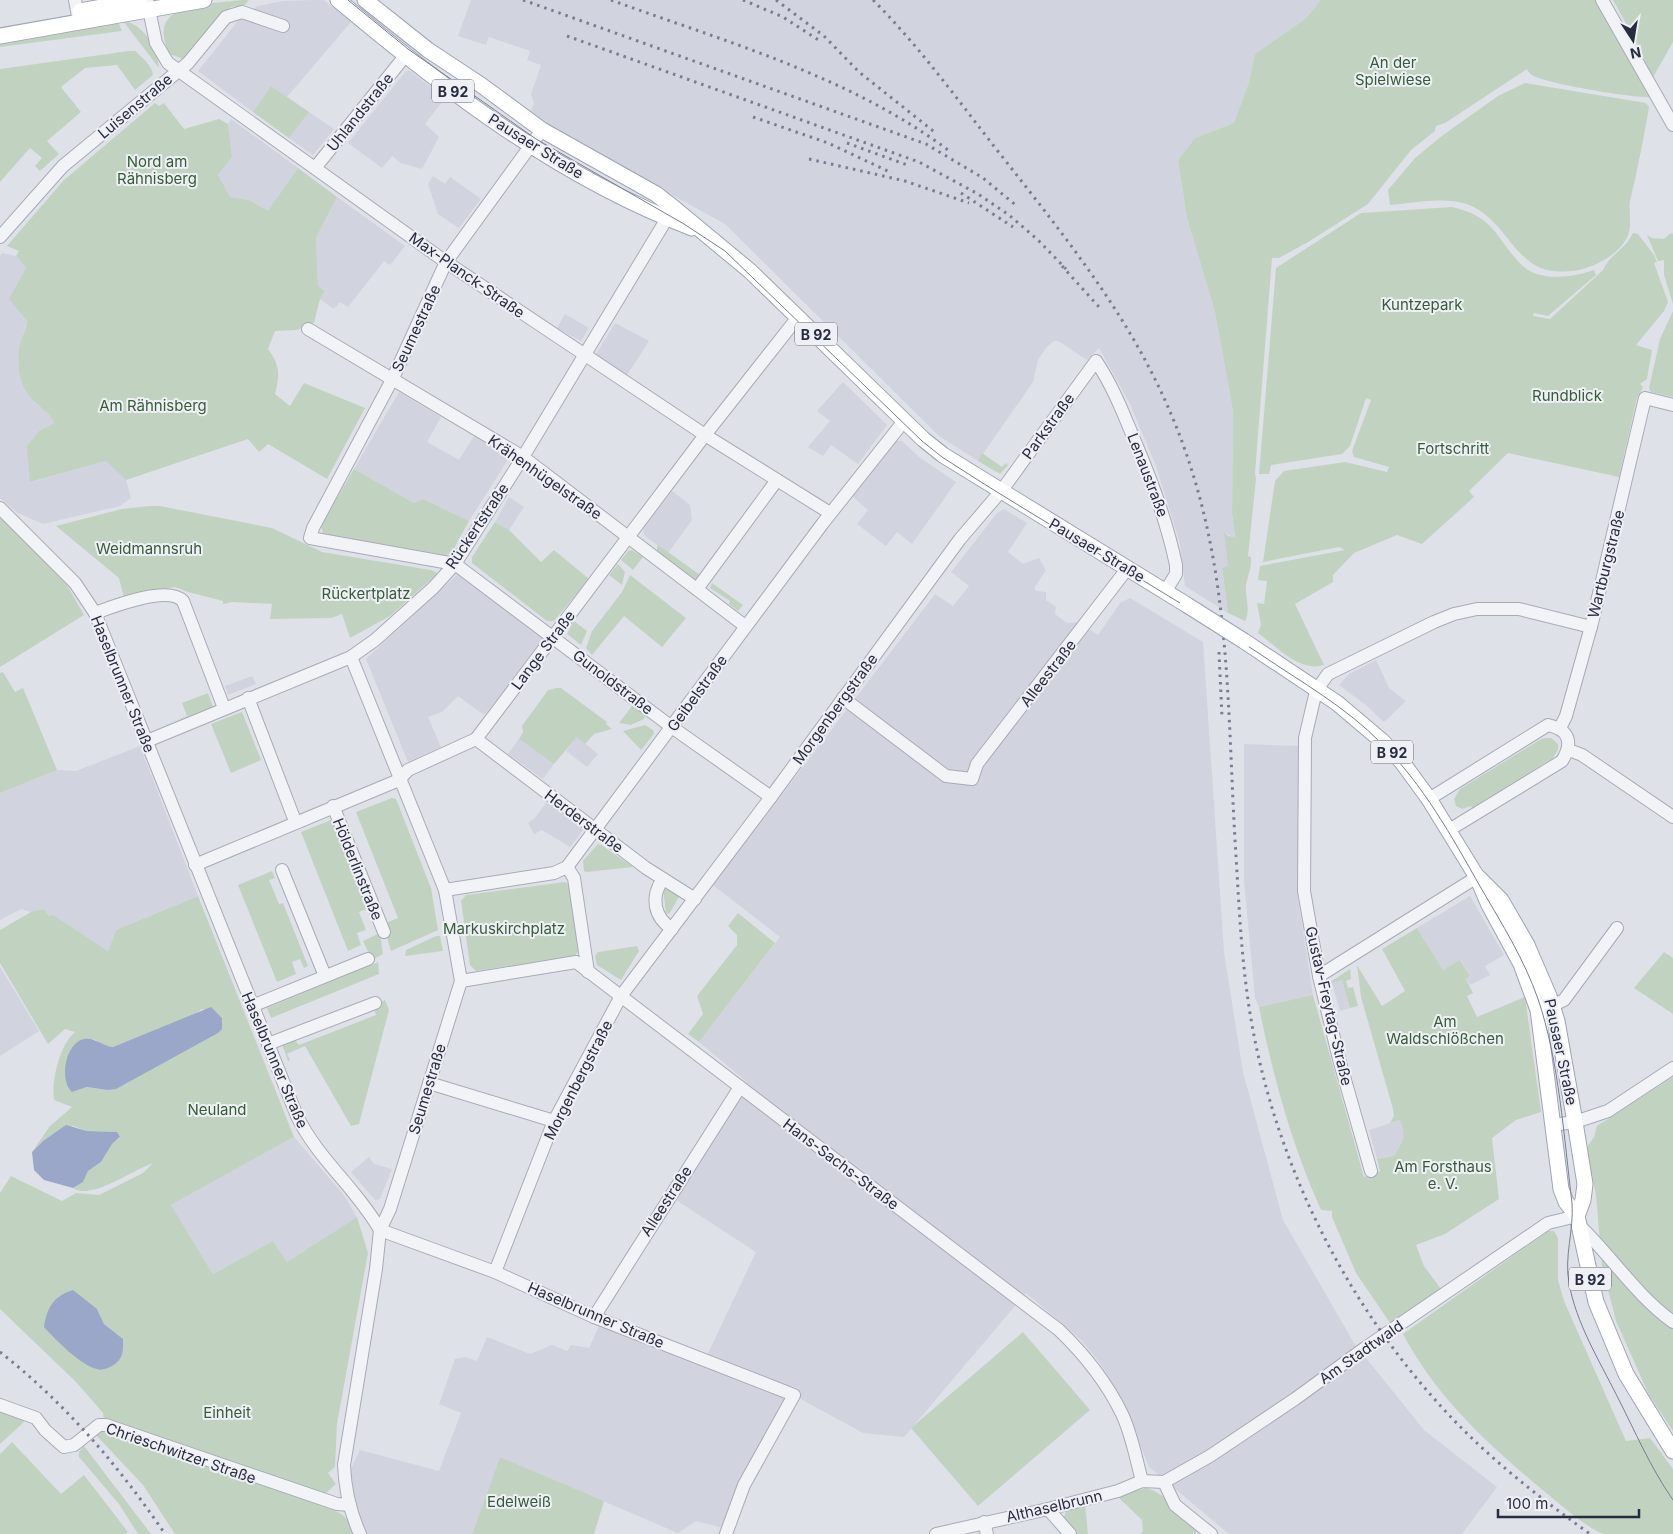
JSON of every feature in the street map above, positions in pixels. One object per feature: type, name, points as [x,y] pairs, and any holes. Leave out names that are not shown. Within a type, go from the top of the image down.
[{"type":"main road","points":[[0,26],[77,11],[145,3],[204,0]]},
{"type":"main road","name":"Pausaer Straße","points":[[338,0],[404,56],[531,146],[647,211],[670,213]]},
{"type":"main road","name":"Pausaer Straße","points":[[365,0],[428,50],[482,85],[542,130],[656,194],[670,213],[701,232],[750,271],[904,421],[943,455],[1244,641],[1358,719],[1402,762],[1429,799],[1478,877],[1488,905],[1515,951],[1531,988],[1541,1024],[1561,1189],[1566,1202],[1578,1221],[1596,1302],[1613,1346],[1637,1395],[1673,1451]]},
{"type":"main road","points":[[0,36],[77,11]]},
{"type":"main road","name":"Pausaer Straße","points":[[1478,877],[1501,900],[1520,932],[1539,968],[1552,1006],[1576,1122],[1584,1184],[1583,1200],[1578,1221]]},
{"type":"street","points":[[1602,0],[1671,115]]},
{"type":"street","name":"Max-Planck-Straße","points":[[145,3],[156,44],[162,56],[178,70],[446,262],[584,355],[830,514]]},
{"type":"street","name":"Luisenstraße","points":[[0,236],[63,166],[188,63],[230,15],[242,12],[283,26]]},
{"type":"street","name":"Uhlandstraße","points":[[314,168],[404,56]]},
{"type":"street","name":"Seumestraße","points":[[310,538],[313,528],[393,378],[446,262],[542,130]]},
{"type":"street","name":"Rückertstraße","points":[[146,741],[351,657],[375,640],[432,588],[455,564],[523,457],[670,213]]},
{"type":"street","name":"Lange Straße","points":[[195,865],[295,821],[399,780],[408,770],[476,738],[705,434],[798,317]]},
{"type":"street","name":"Krähenhügelstraße","points":[[308,329],[523,457],[745,626]]},
{"type":"street","name":"Parkstraße","points":[[1001,492],[1096,361]]},
{"type":"street","name":"Lenaustraße","points":[[1096,361],[1110,382],[1122,408],[1161,505],[1176,565],[1176,574],[1165,592]]},
{"type":"street","name":"Wartburgstraße","points":[[1554,726],[1566,716],[1591,627],[1645,398],[1673,405]]},
{"type":"street","name":"Geibelstraße","points":[[567,867],[673,728],[745,626],[904,421]]},
{"type":"street","points":[[697,589],[777,480]]},
{"type":"street","name":"Morgenbergstraße","points":[[495,1272],[554,1121],[621,996],[771,798],[960,539],[1001,492]]},
{"type":"street","name":"Haselbrunner Straße","points":[[0,508],[75,583],[96,613],[195,865],[303,1129],[314,1146],[368,1210],[380,1230],[495,1272],[594,1317],[794,1395],[744,1485],[726,1534]]},
{"type":"street","name":"Gunoldstraße","points":[[310,538],[455,564],[673,728],[771,798]]},
{"type":"street","name":"Alleestraße","points":[[843,698],[946,776],[972,779],[977,764],[1128,569]]},
{"type":"street","points":[[96,613],[118,605],[170,593],[178,596],[183,601],[224,708]]},
{"type":"street","points":[[1317,690],[1328,674],[1454,614],[1477,610],[1519,609],[1591,627]]},
{"type":"street","name":"Seumestraße","points":[[351,657],[399,780],[445,890],[461,981],[390,1209],[380,1230],[376,1269],[345,1456],[345,1482],[350,1505],[360,1534]]},
{"type":"street","name":"Gustav-Freytag-Straße","points":[[1317,690],[1307,725],[1303,805],[1304,891],[1319,976],[1339,1059],[1371,1171]]},
{"type":"street","points":[[248,698],[295,821]]},
{"type":"street","points":[[1429,799],[1554,726],[1568,737],[1569,750],[1562,761],[1449,830]]},
{"type":"street","name":"Herderstraße","points":[[476,738],[596,830],[663,879],[695,899]]},
{"type":"street","points":[[1569,750],[1582,755],[1673,817]]},
{"type":"street","name":"Hölderlinstraße","points":[[333,806],[384,932]]},
{"type":"street","points":[[445,890],[560,871],[567,867],[574,878],[588,972]]},
{"type":"street","points":[[282,870],[325,976]]},
{"type":"street","points":[[1319,976],[1478,877]]},
{"type":"street","points":[[663,879],[656,889],[656,907],[661,922],[672,929]]},
{"type":"street","points":[[1552,1006],[1564,1000],[1617,928]]},
{"type":"street","points":[[252,1006],[368,959]]},
{"type":"street","name":"Hans-Sachs-Straße","points":[[461,981],[576,962],[1035,1312],[1077,1348],[1096,1372],[1122,1414],[1142,1481]]},
{"type":"street","points":[[268,1044],[375,1002]]},
{"type":"street","points":[[1552,1125],[1576,1122],[1608,1111],[1673,1068]]},
{"type":"street","points":[[429,1083],[554,1121]]},
{"type":"street","name":"Alleestraße","points":[[594,1317],[740,1087]]},
{"type":"street","name":"Pausaer Straße","points":[[1578,1221],[1600,1245],[1629,1283],[1673,1322]]},
{"type":"street","name":"Am Stadtwald","points":[[1164,1482],[1210,1456],[1295,1399],[1364,1348],[1548,1223],[1578,1221]]},
{"type":"street","name":"Chrieschwitzer Straße","points":[[0,1406],[36,1418],[45,1430],[64,1447],[74,1445],[98,1425],[106,1425],[247,1475],[336,1504],[350,1505]]},
{"type":"street","points":[[1142,1481],[1164,1482],[1175,1505],[1212,1534]]},
{"type":"street","name":"Althaselbrunn","points":[[936,1534],[986,1528],[1048,1509],[1118,1491],[1142,1481]]},
{"type":"street","points":[[1048,1509],[1070,1534]]},
{"type":"shaded area","points":[[324,0],[351,22],[287,97],[271,86],[253,112],[198,71],[242,16],[258,6],[283,1]]},
{"type":"shaded area","points":[[471,0],[1321,0],[1305,19],[1255,54],[1249,82],[1234,123],[1195,138],[1178,160],[1187,218],[1215,312],[1233,411],[1232,514],[1235,538],[1225,533],[1228,567],[1222,569],[1228,613],[1185,586],[1180,544],[1156,466],[1130,404],[1099,348],[1087,360],[1058,341],[1054,341],[1046,348],[1038,360],[1033,382],[978,461],[939,436],[725,224],[599,155],[529,113],[534,104],[531,94],[541,65],[527,60],[530,51],[489,37],[486,45],[458,36]]},
{"type":"shaded area","points":[[406,71],[410,71],[445,98],[425,124],[439,137],[422,169],[401,163],[392,156],[382,168],[348,143]]},
{"type":"shaded area","points":[[309,112],[334,129],[313,155],[289,138]]},
{"type":"shaded area","points":[[231,119],[298,168],[268,212],[249,200],[229,197],[218,175],[232,157],[228,124]]},
{"type":"shaded area","points":[[433,176],[445,184],[450,177],[481,199],[459,228],[438,214],[428,184]]},
{"type":"shaded area","points":[[337,197],[405,246],[390,265],[384,261],[348,307],[340,302],[334,309],[320,299],[325,291],[318,286],[316,238]]},
{"type":"shaded area","points":[[2,253],[16,256],[26,268],[10,299],[27,321],[19,350],[35,403],[49,412],[54,423],[39,431],[31,482],[106,461],[126,480],[131,498],[120,506],[43,524],[18,513],[0,498],[0,256]]},
{"type":"shaded area","points":[[565,314],[589,328],[581,341],[557,328]]},
{"type":"shaded area","points":[[615,323],[649,341],[627,375],[596,354]]},
{"type":"shaded area","points":[[843,382],[887,425],[858,464],[831,445],[823,456],[808,447],[830,421],[817,411]]},
{"type":"shaded area","points":[[399,392],[441,417],[427,442],[459,460],[474,436],[509,458],[469,521],[423,499],[414,503],[354,469]]},
{"type":"shaded area","points":[[895,441],[902,441],[919,457],[956,482],[912,544],[897,532],[886,546],[857,524],[868,510],[853,497]]},
{"type":"shaded area","points":[[672,491],[690,505],[692,520],[668,553],[644,535],[643,529]]},
{"type":"shaded area","points":[[509,497],[524,507],[509,530],[495,522]]},
{"type":"shaded area","points":[[1004,509],[1027,523],[1008,552],[1023,564],[1039,558],[1046,570],[1034,588],[1036,591],[1046,592],[1046,600],[1056,607],[1055,614],[1067,623],[1078,622],[1098,635],[1120,603],[1130,598],[1203,642],[1224,952],[1243,1072],[1283,1220],[1354,1343],[1424,1430],[1497,1487],[1462,1534],[1229,1534],[1149,1467],[1122,1399],[1099,1362],[1081,1340],[1026,1293],[904,1437],[863,1433],[799,1398],[798,1388],[791,1386],[741,1486],[723,1528],[696,1521],[678,1533],[500,1457],[472,1534],[363,1534],[356,1518],[350,1471],[360,1450],[439,1471],[461,1413],[439,1404],[455,1359],[465,1357],[477,1361],[487,1337],[530,1354],[552,1345],[567,1351],[571,1345],[589,1348],[600,1324],[703,1364],[756,1252],[673,1198],[747,1082],[699,1042],[780,937],[713,885],[935,594],[953,606],[969,586],[951,572],[997,513]]},
{"type":"shaded area","points":[[458,574],[546,640],[484,715],[458,696],[442,712],[428,717],[441,747],[408,762],[366,659]]},
{"type":"shaded area","points":[[1376,660],[1389,688],[1406,701],[1384,722],[1366,705],[1339,685],[1349,674]]},
{"type":"shaded area","points":[[252,676],[256,684],[228,695],[225,686]]},
{"type":"shaded area","points":[[577,737],[598,754],[587,767],[566,751]]},
{"type":"shaded area","points":[[519,739],[554,764],[543,779],[508,754]]},
{"type":"shaded area","points":[[1244,744],[1301,746],[1297,892],[1313,995],[1259,1007],[1255,998],[1244,881]]},
{"type":"shaded area","points":[[140,746],[198,896],[116,930],[108,951],[53,916],[49,917],[43,909],[31,912],[21,909],[0,920],[0,793],[57,770],[76,771]]},
{"type":"shaded area","points":[[547,802],[583,830],[570,847],[542,830],[534,834],[528,823],[534,819]]},
{"type":"shaded area","points":[[1470,896],[1504,955],[1485,966],[1490,975],[1470,985],[1466,979],[1470,976],[1461,960],[1443,970],[1417,928]]},
{"type":"shaded area","points":[[0,967],[39,1031],[0,1056]]},
{"type":"shaded area","points":[[1342,980],[1350,1008],[1340,1011],[1332,983]]},
{"type":"shaded area","points":[[1400,1120],[1405,1131],[1404,1142],[1394,1156],[1377,1159],[1369,1130]]},
{"type":"shaded area","points":[[294,1137],[343,1194],[357,1217],[287,1262],[273,1241],[213,1274],[171,1205]]},
{"type":"shaded area","points":[[369,1157],[374,1164],[392,1169],[380,1199],[375,1200],[351,1172]]},
{"type":"green space","points":[[249,0],[245,5],[231,7],[183,59],[170,54],[164,37],[165,24],[172,15],[183,9],[196,6]]},
{"type":"green space","name":"An der Spielwiese","points":[[1321,0],[1598,0],[1651,97],[1610,93],[1553,82],[1531,75],[1527,69],[1445,123],[1436,126],[1435,131],[1411,150],[1368,204],[1308,242],[1279,258],[1272,258],[1256,479],[1248,556],[1251,557],[1251,564],[1246,585],[1248,613],[1245,621],[1228,613],[1222,568],[1228,566],[1224,532],[1228,536],[1235,537],[1232,514],[1233,411],[1215,312],[1187,218],[1178,160],[1195,138],[1234,123],[1249,82],[1255,54],[1305,19]]},
{"type":"green space","points":[[1613,0],[1673,0],[1673,42],[1652,79],[1640,49]]},
{"type":"green space","points":[[123,21],[137,27],[148,38],[158,60],[159,68]]},
{"type":"green space","points":[[118,22],[122,31],[0,47],[0,41]]},
{"type":"green space","points":[[135,51],[144,59],[153,75],[135,90],[117,65],[85,68],[61,87],[81,112],[47,141],[59,154],[40,171],[35,166],[42,158],[30,148],[0,182],[0,69]]},
{"type":"green space","points":[[1525,83],[1646,103],[1649,107],[1630,200],[1628,236],[1623,244],[1609,257],[1582,269],[1553,271],[1538,267],[1517,250],[1488,217],[1479,210],[1460,202],[1440,201],[1390,205],[1388,190],[1415,158],[1443,135],[1498,96]]},
{"type":"green space","points":[[271,86],[309,112],[289,138],[253,112]]},
{"type":"green space","points":[[155,103],[159,106],[164,103],[184,129],[219,119],[228,124],[232,157],[218,175],[230,197],[249,200],[268,211],[298,168],[337,197],[316,238],[318,286],[325,291],[320,299],[314,323],[297,330],[275,331],[268,349],[275,360],[278,370],[275,394],[290,406],[304,383],[365,408],[327,479],[268,444],[259,452],[248,439],[126,480],[106,461],[30,482],[27,446],[39,431],[54,423],[49,415],[27,393],[20,376],[19,350],[27,321],[9,299],[26,268],[16,256],[19,251],[7,246],[64,180]]},
{"type":"green space","points":[[1452,207],[1467,211],[1487,224],[1524,267],[1531,272],[1558,277],[1577,275],[1594,270],[1596,275],[1548,316],[1534,313],[1533,316],[1550,319],[1603,270],[1609,260],[1630,239],[1633,233],[1638,234],[1654,255],[1657,262],[1654,263],[1668,302],[1664,311],[1636,345],[1652,350],[1647,379],[1640,384],[1643,387],[1637,398],[1619,477],[1508,453],[1469,491],[1474,497],[1422,544],[1397,535],[1354,553],[1333,575],[1333,582],[1295,604],[1324,665],[1306,665],[1297,662],[1280,651],[1258,633],[1261,625],[1257,603],[1264,604],[1267,581],[1258,580],[1260,566],[1345,550],[1339,547],[1263,562],[1275,481],[1284,471],[1345,462],[1387,472],[1389,467],[1354,457],[1352,451],[1371,400],[1366,398],[1350,446],[1342,454],[1271,465],[1269,474],[1259,474],[1276,268],[1361,213]]},
{"type":"green space","points":[[1671,233],[1673,234],[1673,304],[1664,275],[1664,260],[1658,261],[1647,235],[1652,238],[1664,239]]},
{"type":"green space","points":[[1673,311],[1673,397],[1651,392],[1649,388],[1660,339]]},
{"type":"green space","points":[[982,453],[1002,467],[1006,463],[1008,465],[1000,474],[978,461]]},
{"type":"green space","points":[[354,469],[414,503],[423,499],[469,521],[451,554],[445,555],[323,534],[321,525]]},
{"type":"green space","name":"Weidmannsruh","points":[[160,506],[272,528],[322,552],[431,570],[437,574],[390,616],[350,638],[342,614],[331,618],[270,619],[272,604],[232,602],[223,604],[223,601],[175,587],[124,598],[119,578],[56,526],[122,509]]},
{"type":"green space","points":[[0,516],[67,585],[84,615],[0,667]]},
{"type":"green space","points":[[495,522],[509,530],[541,562],[554,550],[589,579],[554,621],[547,621],[472,563],[472,557]]},
{"type":"green space","points":[[658,545],[703,577],[697,581],[656,552]]},
{"type":"green space","points":[[632,550],[643,557],[633,570],[621,560],[628,551]]},
{"type":"green space","points":[[618,564],[625,572],[622,585],[609,575]]},
{"type":"green space","points":[[630,575],[686,618],[662,647],[624,616],[592,655],[586,648],[592,631],[622,592]]},
{"type":"green space","points":[[712,583],[743,605],[738,611],[729,604],[730,601],[710,588]]},
{"type":"green space","points":[[574,621],[587,631],[581,645],[567,634]]},
{"type":"green space","points":[[3,672],[15,692],[23,688],[57,770],[0,793],[0,673]]},
{"type":"green space","points":[[561,688],[607,722],[606,724],[612,729],[594,734],[585,744],[577,737],[554,764],[519,739],[523,732],[522,726],[548,690]]},
{"type":"green space","points":[[208,693],[213,707],[154,729],[187,716],[182,703]]},
{"type":"green space","points":[[632,706],[646,715],[644,719],[631,725],[619,723]]},
{"type":"green space","points":[[242,712],[261,760],[231,773],[211,724]]},
{"type":"green space","points":[[645,725],[653,730],[654,734],[641,750],[623,731]]},
{"type":"green space","points":[[1551,738],[1558,744],[1558,750],[1553,758],[1472,808],[1471,806],[1462,809],[1456,806],[1454,799],[1460,789],[1541,739]]},
{"type":"green space","points":[[392,798],[396,799],[431,888],[438,930],[391,951],[383,924],[398,918],[356,812]]},
{"type":"green space","points":[[336,818],[371,907],[359,912],[366,930],[357,933],[361,945],[348,951],[301,832]]},
{"type":"green space","points":[[598,844],[633,867],[584,871],[583,861]]},
{"type":"green space","points":[[272,871],[275,878],[269,880],[279,904],[283,903],[308,966],[304,968],[300,959],[292,962],[296,974],[277,982],[238,885]]},
{"type":"green space","name":"Markuskirchplatz","points":[[565,882],[570,885],[579,950],[575,956],[476,971],[470,965],[461,901],[466,895]]},
{"type":"green space","points":[[663,889],[669,889],[679,897],[669,914],[666,913]]},
{"type":"green space","points":[[198,896],[294,1137],[171,1205],[213,1274],[273,1241],[287,1262],[357,1217],[368,1253],[337,1424],[335,1467],[328,1473],[336,1484],[324,1495],[326,1507],[344,1517],[357,1534],[175,1534],[143,1485],[96,1435],[100,1431],[104,1420],[103,1413],[76,1382],[0,1309],[0,1193],[11,1176],[62,1201],[76,1193],[99,1195],[143,1173],[153,1163],[113,1183],[81,1191],[73,1188],[83,1182],[88,1171],[101,1162],[112,1144],[120,1138],[117,1132],[87,1131],[73,1126],[43,1141],[32,1152],[50,1126],[72,1107],[54,1100],[53,1092],[55,1073],[61,1054],[75,1032],[65,1029],[48,1044],[0,963],[0,930],[31,912],[43,909],[49,916],[53,915],[108,951],[116,930]],"holes":[[[202,1009],[222,1018],[222,1029],[125,1084],[107,1090],[87,1087],[72,1092],[94,1039],[104,1046],[113,1047],[193,1015]],[[53,1300],[97,1309],[104,1324],[123,1339]]]},
{"type":"green space","points":[[738,913],[775,943],[699,1042],[688,1034],[703,1014],[697,996],[737,945],[737,935],[728,926]]},
{"type":"green space","name":"Am Forsthaus e. V.","points":[[1417,928],[1443,970],[1460,960],[1470,976],[1466,979],[1473,993],[1467,996],[1477,1017],[1525,997],[1541,1112],[1516,1120],[1492,1138],[1499,1199],[1445,1234],[1416,1245],[1424,1266],[1441,1289],[1390,1323],[1356,1273],[1332,1217],[1332,1211],[1321,1210],[1301,1161],[1284,1110],[1259,1007],[1313,995],[1364,1177],[1380,1171],[1377,1159],[1394,1156],[1402,1143],[1404,1135],[1400,1120],[1390,1123],[1394,1116],[1393,1109],[1361,997],[1357,965],[1382,1006],[1405,991],[1382,949]]},
{"type":"green space","points":[[380,933],[383,954],[372,960],[363,941]]},
{"type":"green space","points":[[436,936],[440,936],[443,951],[405,956],[406,950]]},
{"type":"green space","points":[[637,946],[639,951],[621,980],[597,965],[595,956],[598,952]]},
{"type":"green space","points":[[1664,952],[1673,958],[1673,1014],[1634,988]]},
{"type":"green space","points":[[378,962],[379,974],[271,1018],[267,1008]]},
{"type":"green space","points":[[1350,969],[1351,979],[1346,981],[1348,988],[1353,987],[1358,1006],[1350,1008],[1342,980],[1332,983],[1330,986],[1329,983]]},
{"type":"green space","points":[[385,1000],[389,1010],[359,1124],[351,1126],[305,1046],[287,1054],[290,1060],[288,1061],[282,1044],[294,1039],[299,1045],[376,1015],[373,1006]]},
{"type":"green space","points":[[1673,1077],[1673,1431],[1649,1395],[1616,1321],[1602,1266],[1596,1195],[1586,1149],[1594,1137],[1597,1126]]},
{"type":"green space","points":[[1548,1231],[1554,1231],[1558,1238],[1558,1280],[1564,1301],[1626,1441],[1650,1438],[1673,1469],[1673,1534],[1604,1534],[1581,1521],[1504,1457],[1466,1420],[1432,1380],[1403,1334]]},
{"type":"green space","points":[[1023,1332],[1090,1410],[978,1506],[911,1428]]},
{"type":"green space","points":[[0,1412],[22,1419],[24,1422],[0,1444]]},
{"type":"green space","points":[[12,1442],[61,1494],[84,1475],[128,1532],[125,1534],[0,1534],[0,1454]]},
{"type":"green space","points":[[84,1446],[151,1534],[138,1534],[119,1504],[79,1457],[79,1452]]},
{"type":"green space","name":"Edelweiß","points":[[500,1457],[604,1501],[594,1534],[472,1534]]},
{"type":"green space","points":[[1146,1488],[1167,1500],[1198,1531],[1195,1534],[1141,1534],[1143,1531],[1142,1520],[1117,1496]]},
{"type":"green space","points":[[1085,1503],[1088,1534],[1076,1534],[1063,1519],[1067,1509]]},
{"type":"water","points":[[211,1007],[222,1018],[222,1029],[218,1033],[116,1089],[107,1090],[87,1087],[72,1092],[68,1087],[65,1071],[66,1063],[72,1047],[77,1042],[88,1039],[113,1047]]},
{"type":"water","points":[[66,1125],[87,1131],[117,1132],[120,1137],[112,1144],[101,1162],[88,1171],[83,1182],[73,1188],[44,1180],[34,1170],[32,1152],[43,1141]]},
{"type":"water","points":[[73,1290],[97,1309],[104,1324],[123,1339],[121,1358],[112,1366],[99,1370],[84,1363],[44,1327],[52,1304],[60,1296]]},
{"type":"tram line","points":[[348,0],[408,49],[536,139],[684,224],[725,251],[922,441],[942,457],[1181,604],[1307,685],[1353,718],[1396,759],[1423,793],[1459,850],[1512,942],[1538,999],[1556,1073],[1572,1203],[1568,1263],[1572,1298],[1596,1355],[1650,1462],[1673,1500]]},
{"type":"railway","points":[[523,0],[926,144],[983,178],[1018,207]]},
{"type":"railway","points":[[611,0],[742,46],[828,81],[870,101],[910,124],[948,150]]},
{"type":"railway","points":[[743,0],[783,17],[820,41]]},
{"type":"railway","points":[[776,0],[824,36],[859,72],[937,134]]},
{"type":"railway","points":[[873,0],[937,73],[1058,228],[1086,267],[1113,306],[1137,346],[1159,388],[1179,433],[1195,481],[1206,525],[1221,614],[1226,659],[1241,933],[1252,1025],[1264,1079],[1280,1132],[1299,1184],[1323,1234],[1350,1283],[1380,1330],[1413,1374],[1449,1415],[1482,1448],[1516,1478],[1590,1534]]},
{"type":"railway","points":[[567,36],[919,162],[978,194],[1009,215],[1038,240],[1066,269]]},
{"type":"railway","points":[[753,117],[828,143],[892,173]]},
{"type":"railway","points":[[847,143],[910,166]]},
{"type":"railway","points":[[809,159],[905,181],[969,203]]},
{"type":"railway","points":[[961,193],[1013,227]]},
{"type":"railway","points":[[1062,266],[1099,307]]},
{"type":"railway","points":[[1219,652],[1222,717]]},
{"type":"railway","points":[[0,1352],[47,1392],[90,1437],[129,1484],[165,1534]]},
{"type":"park label","name":"Nord am Rähnisberg","points":[[157,170]]},
{"type":"park label","name":"Kuntzepark","points":[[1422,304]]},
{"type":"park label","name":"Rundblick","points":[[1567,395]]},
{"type":"park label","name":"Am Rähnisberg","points":[[153,405]]},
{"type":"park label","name":"Fortschritt","points":[[1453,448]]},
{"type":"park label","name":"Rückertplatz","points":[[366,593]]},
{"type":"park label","name":"Am Waldschlößchen","points":[[1445,1030]]},
{"type":"park label","name":"Neuland","points":[[217,1109]]},
{"type":"park label","name":"Einheit","points":[[227,1412]]}]
